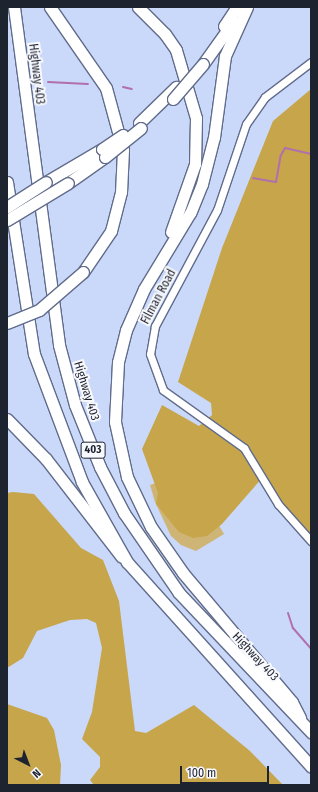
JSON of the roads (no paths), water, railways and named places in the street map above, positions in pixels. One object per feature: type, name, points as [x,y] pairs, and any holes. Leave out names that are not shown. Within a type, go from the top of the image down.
[{"type":"highway","name":"Highway 403","points":[[14,7],[59,345],[86,432],[124,513],[179,593],[281,705],[307,728]]},
{"type":"highway","points":[[7,323],[39,310],[84,272],[111,230],[121,192],[123,150],[106,88],[50,7]]},
{"type":"highway","points":[[138,7],[165,34],[176,50],[196,118],[197,142],[191,182],[155,270],[126,330],[118,362],[115,422],[127,476],[151,527],[183,573],[292,702],[307,728]]},
{"type":"highway","points":[[140,125],[201,61],[237,7]]},
{"type":"highway","points":[[8,209],[68,183],[172,99],[243,7]]},
{"type":"highway","points":[[155,270],[190,213],[202,184],[214,138],[225,56],[247,7]]},
{"type":"highway","points":[[8,209],[65,170],[104,153]]},
{"type":"highway","name":"403","points":[[7,182],[8,209],[34,354],[50,404],[82,482],[127,562],[311,766]]},
{"type":"highway","points":[[7,418],[46,459],[112,547],[127,562]]},
{"type":"street","name":"Filman Road","points":[[311,62],[254,109],[230,170],[217,210],[155,326],[151,364],[164,390],[174,400],[244,448],[278,504],[311,540]]},
{"type":"waterway","points":[[48,82],[88,84]]},
{"type":"waterway","points":[[123,87],[132,89]]},
{"type":"waterway","points":[[253,178],[276,182],[281,155],[285,148],[311,154]]},
{"type":"waterway","points":[[288,613],[293,628],[311,649]]}]
